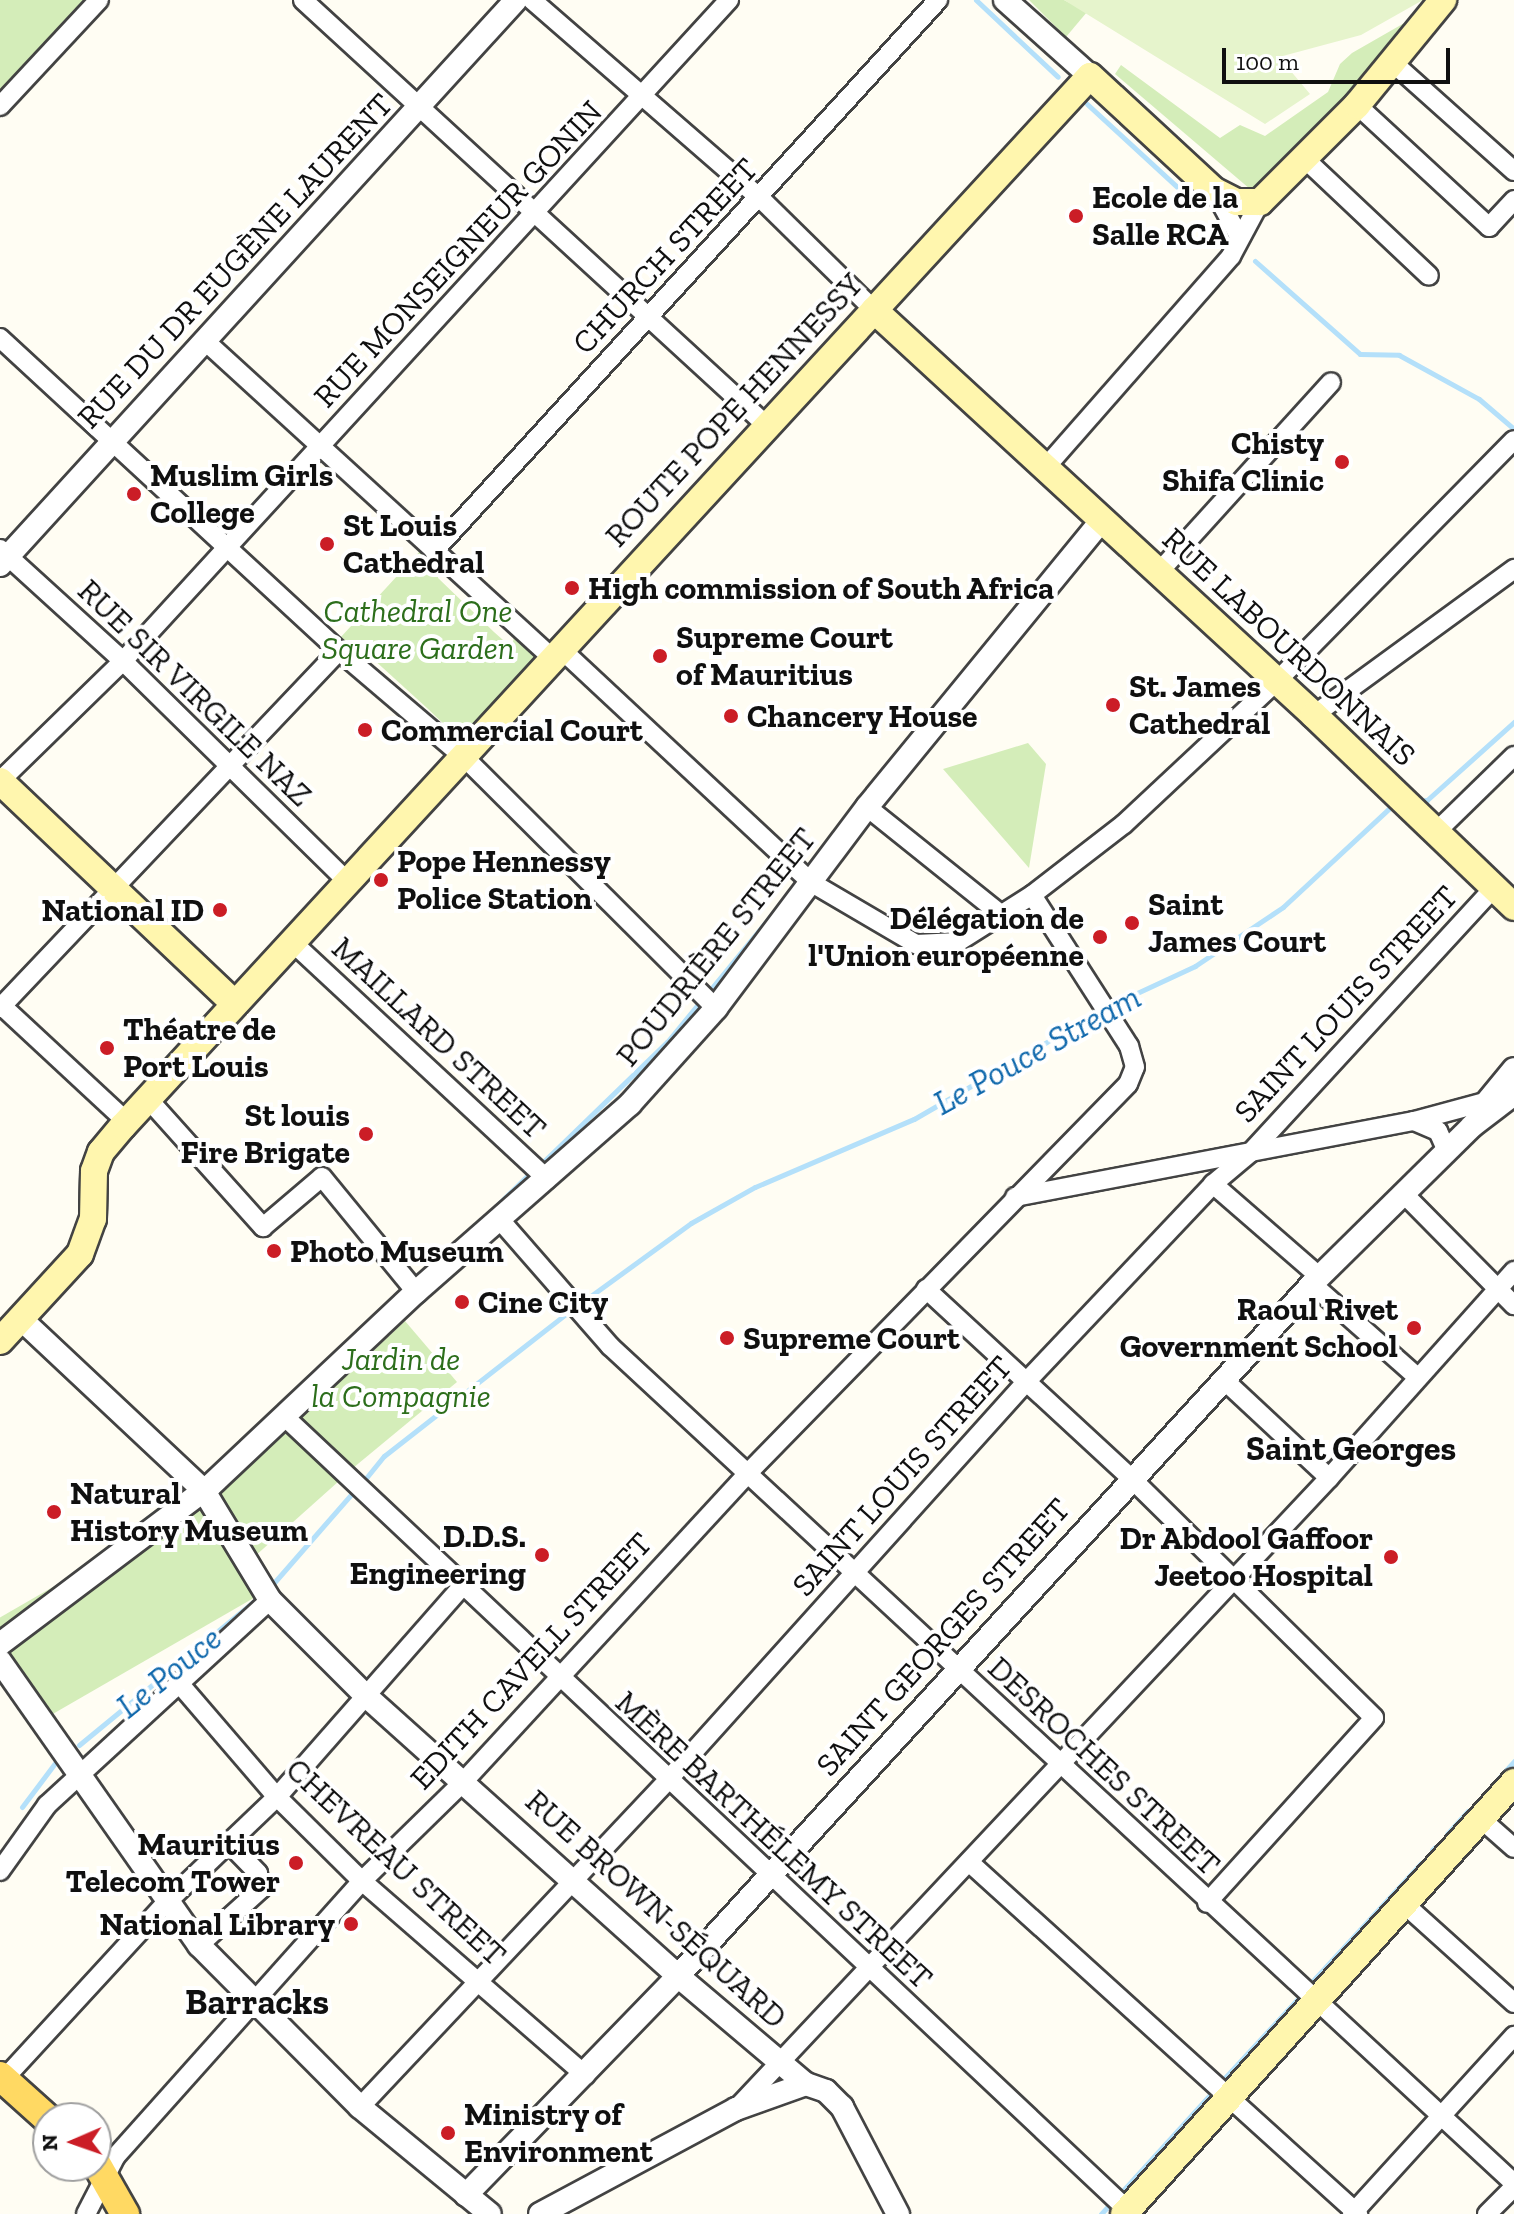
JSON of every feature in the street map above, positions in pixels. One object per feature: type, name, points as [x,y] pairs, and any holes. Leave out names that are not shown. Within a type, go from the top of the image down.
[{"type":"main road","points":[[1090,76],[1213,190],[1249,202],[1305,159],[1357,105],[1443,0]]},
{"type":"main road","name":"ROUTE POPE HENNESSY","points":[[0,1341],[89,1238],[94,1171],[101,1152],[233,1002],[466,759],[557,654],[766,425],[1090,76]]},
{"type":"main road","name":"RUE LABOURDONNAIS","points":[[874,310],[1314,715],[1514,907]]},
{"type":"main road","points":[[0,781],[233,1002]]},
{"type":"main road","points":[[1123,2207],[1307,1992],[1402,1902],[1514,1782]]},
{"type":"main road","points":[[2,2078],[32,2105]]},
{"type":"main road","points":[[107,2182],[125,2214]]},
{"type":"street","points":[[0,106],[99,0]]},
{"type":"street","points":[[303,0],[766,425]]},
{"type":"street","name":"RUE DU DR EUGÈNE LAURENT","points":[[3,557],[420,108],[516,0]]},
{"type":"street","points":[[532,0],[760,198],[874,310]]},
{"type":"street","name":"RUE MONSEIGNEUR GONIN","points":[[0,781],[123,661],[645,96],[729,0]]},
{"type":"street","name":"CHURCH STREET","points":[[434,551],[938,0]]},
{"type":"street","points":[[1005,0],[1090,76]]},
{"type":"street","points":[[1391,61],[1514,171]]},
{"type":"street","points":[[1357,105],[1489,227],[1514,200]]},
{"type":"street","points":[[1305,159],[1429,276]]},
{"type":"street","points":[[1213,190],[1240,238]]},
{"type":"street","points":[[1045,468],[1231,256],[1240,238],[1249,202]]},
{"type":"street","points":[[0,338],[339,651],[466,759],[716,1008]]},
{"type":"street","points":[[204,340],[322,444],[434,551],[557,654],[812,883],[916,944],[958,942],[1032,895],[1124,824],[1276,682],[1513,442]]},
{"type":"street","points":[[1159,572],[1331,382]]},
{"type":"street","name":"POUDRIÈRE STREET","points":[[0,1644],[204,1491],[286,1418],[412,1287],[501,1221],[630,1104],[716,1008],[867,807],[1101,521]]},
{"type":"street","name":"RUE SIR VIRGILE NAZ","points":[[3,557],[123,661],[347,881]]},
{"type":"street","points":[[1314,715],[1514,569]]},
{"type":"street","points":[[127,1122],[1,1006],[115,891],[339,651]]},
{"type":"street","points":[[1427,823],[1514,756]]},
{"type":"street","points":[[867,807],[1002,915]]},
{"type":"street","name":"SAINT LOUIS STREET","points":[[360,2107],[668,1780],[856,1575],[1027,1381],[1213,1184],[1250,1153],[1493,889]]},
{"type":"street","name":"EDITH CAVELL STREET","points":[[112,2160],[362,1881],[465,1780],[557,1676],[747,1474],[1133,1076],[1133,1056],[1095,989],[1032,895]]},
{"type":"street","name":"MAILLARD STREET","points":[[290,940],[547,1179]]},
{"type":"street","name":"SAINT GEORGES STREET","points":[[1472,1126],[1481,1103],[1514,1069]]},
{"type":"street","name":"SAINT GEORGES STREET","points":[[466,2195],[678,1976],[1316,1280],[1472,1126],[1514,1094]]},
{"type":"street","points":[[149,1100],[263,1227],[322,1177],[412,1287]]},
{"type":"street","points":[[1015,1197],[1414,1121],[1481,1103]]},
{"type":"street","points":[[1414,1121],[1438,1131],[1447,1151]]},
{"type":"street","points":[[1213,1184],[1416,1376]]},
{"type":"street","points":[[1403,1193],[1514,1305]]},
{"type":"street","name":"DESROCHES STREET","points":[[501,1221],[587,1323],[1207,1903],[1443,2115],[1514,2185]]},
{"type":"street","points":[[736,2109],[782,2065],[1058,1764],[1329,1478],[1416,1376],[1514,1271]]},
{"type":"street","points":[[926,1289],[1132,1479],[1374,1718],[1207,1903]]},
{"type":"street","name":"RUE BROWN-SÉQUARD","points":[[21,1319],[204,1491],[270,1600],[365,1695],[465,1780],[678,1976],[782,2065],[806,2084],[826,2091],[842,2107],[898,2214]]},
{"type":"street","points":[[1223,1379],[1329,1478]]},
{"type":"street","name":"MÈRE BARTHÉLEMY STREET","points":[[286,1418],[868,1971],[1123,2207]]},
{"type":"street","points":[[2,2078],[166,1903],[277,1797],[464,1584]]},
{"type":"street","points":[[0,1871],[21,1837],[80,1773],[270,1600]]},
{"type":"street","points":[[0,1661],[80,1773],[166,1903],[199,1945],[360,2107],[490,2214]]},
{"type":"street","name":"CHEVREAU STREET","points":[[178,1682],[277,1797],[362,1881],[585,2075]]},
{"type":"street","points":[[1480,1818],[1514,1848]]},
{"type":"street","points":[[199,1945],[261,1889],[258,1873],[228,1842]]},
{"type":"street","points":[[969,1862],[1355,2213],[1514,2036]]},
{"type":"street","points":[[1402,1902],[1514,2003]]},
{"type":"street","points":[[540,2214],[736,2109],[806,2084]]},
{"type":"street","name":"EDITH CAVELL STREET","points":[[86,2214],[96,2182]]},
{"type":"street","points":[[1487,2214],[1514,2185]]},
{"type":"green space","points":[[0,0],[85,0],[0,100]]},
{"type":"green space","points":[[1029,0],[1064,0],[1087,12],[1066,37]]},
{"type":"green space","points":[[1064,0],[1423,0],[1361,35],[1279,57],[1310,94],[1265,124]]},
{"type":"green space","points":[[1420,14],[1270,188],[1250,189],[1115,74],[1121,65],[1220,138],[1240,125],[1265,136],[1328,92],[1340,64],[1352,53]]},
{"type":"green space","name":"Cathedral One Square Garden","points":[[421,550],[438,566],[438,578],[494,632],[512,648],[514,636],[537,656],[457,746],[449,729],[427,708],[361,648],[361,658],[340,638]]},
{"type":"green space","points":[[1028,743],[1046,764],[1029,868],[943,769]]},
{"type":"green space","name":"Jardin de la Compagnie","points":[[405,1321],[457,1382],[353,1468],[299,1420]]},
{"type":"green space","name":"Jardin de la Compagnie","points":[[287,1428],[339,1481],[254,1557],[215,1492]]},
{"type":"green space","points":[[200,1502],[255,1597],[46,1718],[0,1638],[0,1617]]},
{"type":"waterway","points":[[976,0],[1058,77]]},
{"type":"waterway","points":[[1087,104],[1187,196]]},
{"type":"waterway","points":[[1255,261],[1360,354],[1399,355],[1479,399],[1513,428]]},
{"type":"waterway","name":"Le Pouce Stream","points":[[1417,801],[1427,800],[1514,722]]},
{"type":"waterway","name":"Le Pouce Stream","points":[[1109,1006],[1195,966],[1283,907],[1395,803]]},
{"type":"waterway","points":[[710,990],[787,896]]},
{"type":"waterway","points":[[542,1163],[667,1042],[699,1003]]},
{"type":"waterway","name":"Le Pouce Stream","points":[[581,1303],[691,1223],[755,1187],[914,1119],[1100,1011]]},
{"type":"waterway","points":[[484,1218],[529,1174]]},
{"type":"waterway","name":"Le Pouce","points":[[362,1483],[384,1456],[572,1309]]},
{"type":"waterway","points":[[0,1630],[188,1488]]},
{"type":"waterway","name":"Le Pouce","points":[[272,1585],[355,1490]]},
{"type":"waterway","name":"Le Pouce","points":[[79,1745],[258,1598]]},
{"type":"waterway","points":[[1498,1779],[1514,1761]]},
{"type":"waterway","name":"Le Pouce","points":[[22,1807],[55,1763]]},
{"type":"waterway","points":[[1447,1834],[1468,1811]]},
{"type":"waterway","points":[[1432,1850],[1435,1847]]},
{"type":"waterway","points":[[1309,1985],[1421,1863]]},
{"type":"waterway","points":[[1220,2083],[1303,1993]]},
{"type":"waterway","points":[[1118,2196],[1214,2090]]},
{"type":"waterway","points":[[1101,2214],[1111,2203]]},
{"type":"place","name":"Ecole de la Salle RCA","points":[[1076,216]]},
{"type":"place","name":"Chisty Shifa Clinic","points":[[1342,462]]},
{"type":"place","name":"Muslim Girls College","points":[[134,494]]},
{"type":"place","name":"St Louis Cathedral","points":[[327,544]]},
{"type":"place","name":"High commission of South Africa","points":[[572,588]]},
{"type":"place","name":"Supreme Court of Mauritius","points":[[660,656]]},
{"type":"place","name":"St. James Cathedral","points":[[1113,705]]},
{"type":"place","name":"Chancery House","points":[[731,716]]},
{"type":"place","name":"Commercial Court","points":[[365,730]]},
{"type":"place","name":"Pope Hennessy Police Station","points":[[381,880]]},
{"type":"place","name":"National ID","points":[[220,910]]},
{"type":"place","name":"Saint James Court","points":[[1132,923]]},
{"type":"place","name":"Délégation de l'Union européenne","points":[[1100,937]]},
{"type":"place","name":"Théatre de Port Louis","points":[[107,1048]]},
{"type":"place","name":"St louis Fire Brigate","points":[[366,1134]]},
{"type":"place","name":"Photo Museum","points":[[274,1251]]},
{"type":"place","name":"Cine City","points":[[462,1302]]},
{"type":"place","name":"Raoul Rivet Government School","points":[[1414,1328]]},
{"type":"place","name":"Supreme Court","points":[[727,1338]]},
{"type":"place","name":"Natural History Museum","points":[[54,1512]]},
{"type":"place","name":"D.D.S. Engineering","points":[[542,1555]]},
{"type":"place","name":"Dr Abdool Gaffoor Jeetoo Hospital","points":[[1391,1557]]},
{"type":"place","name":"Mauritius Telecom Tower","points":[[296,1863]]},
{"type":"place","name":"National Library","points":[[351,1924]]},
{"type":"place","name":"Ministry of Environment","points":[[448,2133]]},
{"type":"district","name":"Saint Georges","points":[[1351,1449]]},
{"type":"district","name":"Barracks","points":[[257,2002]]}]
